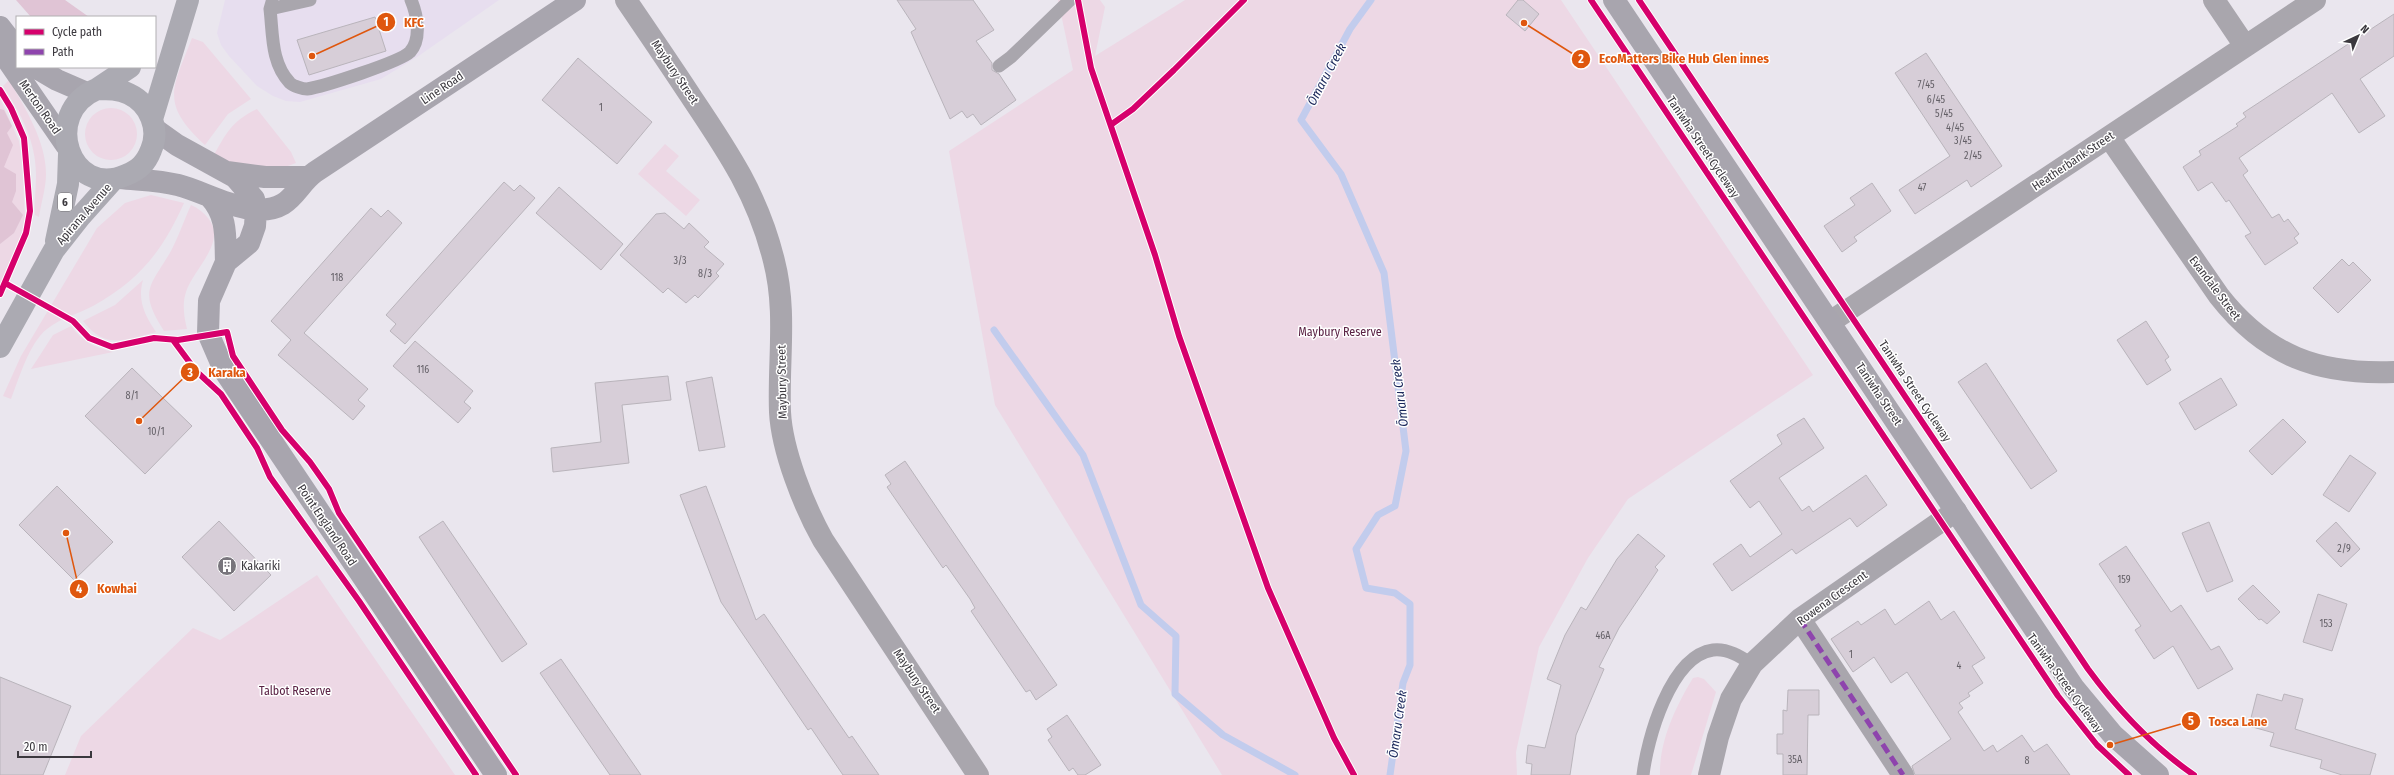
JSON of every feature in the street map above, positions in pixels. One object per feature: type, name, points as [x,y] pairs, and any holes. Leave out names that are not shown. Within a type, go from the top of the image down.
[{"type":"main road","name":"6","points":[[117,179],[136,170],[148,159],[154,144],[154,125],[178,30],[188,0]]},
{"type":"main road","name":"Taniwha Street","points":[[1614,0],[2074,688],[2113,735],[2158,775]]},
{"type":"main road","name":"Line Road","points":[[256,209],[266,210],[282,204],[297,193],[308,177],[561,4]]},
{"type":"main road","points":[[0,27],[16,48]]},
{"type":"main road","points":[[156,47],[178,30]]},
{"type":"main road","name":"Merton Road","points":[[0,49],[68,150]]},
{"type":"main road","name":"Merton Road","points":[[37,68],[57,80],[92,91]]},
{"type":"main road","name":"6","points":[[68,150],[66,125],[72,110],[92,91],[128,68]]},
{"type":"main road","points":[[92,91],[114,90],[129,94],[141,102],[154,125],[177,145],[241,182],[251,193],[256,209]]},
{"type":"main road","points":[[68,150],[79,167],[98,178],[176,184],[210,197],[256,209]]},
{"type":"main road","name":"Apirana Avenue","points":[[54,250],[68,184],[68,150]]},
{"type":"main road","points":[[224,171],[265,177],[308,177]]},
{"type":"main road","name":"Apirana Avenue","points":[[0,347],[54,250],[80,216],[117,179]]},
{"type":"main road","name":"Point England Road","points":[[210,197],[217,204],[225,223],[226,262]]},
{"type":"main road","name":"Point England Road","points":[[256,209],[255,226],[249,243],[226,262],[208,301],[208,333],[221,365],[323,521],[496,775]]},
{"type":"street","name":"Maybury Street","points":[[626,0],[725,147],[751,193],[759,213],[774,262],[779,287],[781,317],[780,413],[795,478],[806,507],[823,540],[978,775]]},
{"type":"street","points":[[2214,0],[2245,46]]},
{"type":"street","name":"Heatherbank Street","points":[[1830,322],[2315,0]]},
{"type":"street","name":"Evandale Street","points":[[2108,137],[2219,296],[2235,317],[2249,330],[2274,347],[2322,367],[2352,372],[2394,372]]},
{"type":"street","name":"Rowena Crescent","points":[[1709,775],[1718,737],[1730,699],[1752,664],[1800,619],[1956,511]]},
{"type":"street","points":[[1800,619],[1904,775]]},
{"type":"lane","points":[[310,0],[272,4],[275,60],[291,84],[306,89],[394,62],[410,52],[417,34],[416,13],[411,0]]},
{"type":"lane","points":[[999,66],[1011,57],[1070,0]]},
{"type":"lane","points":[[1642,775],[1650,734],[1657,713],[1668,692],[1688,665],[1700,655],[1712,650],[1727,651],[1740,656],[1752,664]]},
{"type":"shaded area","points":[[16,0],[65,0],[88,16],[30,16]]},
{"type":"shaded area","points":[[225,0],[499,0],[417,57],[381,79],[300,102],[286,101],[273,96],[257,86],[229,56],[221,45],[217,33]]},
{"type":"shaded area","points":[[0,109],[4,110],[12,126],[7,133],[13,145],[4,167],[16,174],[16,191],[12,202],[23,215],[14,233],[0,244]]},
{"type":"green space","name":"Maybury Reserve","points":[[1058,0],[1100,0],[1105,7],[1095,56],[1185,0],[1561,0],[1813,375],[1628,499],[1588,558],[1539,647],[1516,752],[1517,775],[1222,775],[995,405],[949,151],[1073,70]]},
{"type":"green space","points":[[192,38],[203,42],[251,99],[228,114],[205,145],[181,118],[176,106],[174,95],[175,84],[179,71]]},
{"type":"green space","points":[[9,80],[34,125],[39,137],[45,162],[46,179],[39,217],[35,215],[36,175],[33,151],[26,128],[16,107],[3,86]]},
{"type":"green space","points":[[0,99],[19,141],[22,159],[25,218],[22,252],[0,292]]},
{"type":"green space","points":[[111,108],[125,112],[133,120],[137,134],[133,148],[125,156],[111,160],[97,156],[89,148],[85,134],[89,120],[97,112]]},
{"type":"green space","points":[[257,109],[291,152],[296,163],[285,167],[236,165],[214,155],[222,140],[231,128],[242,118]]},
{"type":"green space","points":[[665,144],[679,156],[666,171],[700,200],[686,216],[638,174]]},
{"type":"green space","points":[[151,195],[184,203],[168,235],[158,249],[137,274],[124,286],[93,306],[52,325],[47,329],[35,343],[30,352],[11,399],[3,396],[21,356],[97,228],[125,203]]},
{"type":"green space","points":[[191,205],[201,211],[208,218],[213,227],[214,236],[212,246],[186,292],[184,310],[187,329],[164,331],[151,306],[149,297],[150,289],[157,273],[174,245]]},
{"type":"green space","points":[[143,280],[141,294],[143,308],[148,320],[156,332],[125,340],[108,339],[99,336],[83,321],[115,305]]},
{"type":"green space","points":[[71,326],[84,340],[100,348],[113,352],[31,369],[53,335]]},
{"type":"green space","name":"Talbot Reserve","points":[[317,575],[455,775],[65,775],[81,736],[193,628],[220,640]]},
{"type":"green space","points":[[1698,677],[1704,679],[1716,692],[1691,775],[1660,775],[1662,749],[1670,724],[1693,678]]},
{"type":"building","points":[[897,0],[973,0],[994,30],[976,41],[992,63],[992,70],[999,74],[1016,100],[981,125],[973,114],[967,118],[962,111],[950,119],[911,32],[916,29]]},
{"type":"building","points":[[1518,0],[1523,0],[1539,14],[1525,31],[1506,15]]},
{"type":"building","points":[[2394,14],[2394,56],[2360,79],[2385,116],[2359,133],[2332,93],[2239,158],[2248,171],[2243,175],[2272,218],[2279,214],[2284,222],[2288,219],[2299,234],[2294,238],[2298,243],[2265,265],[2245,236],[2251,233],[2229,200],[2226,202],[2212,182],[2198,191],[2183,167],[2201,155],[2199,151],[2238,126],[2236,124],[2246,117],[2243,113]]},
{"type":"building","points":[[375,17],[386,51],[309,75],[297,40]]},
{"type":"building","points":[[1926,53],[2002,166],[1971,187],[1967,180],[1915,214],[1899,190],[1950,156],[1895,73]]},
{"type":"building","points":[[578,58],[652,122],[617,164],[542,100]]},
{"type":"building","points":[[504,182],[514,191],[520,185],[535,198],[405,344],[390,331],[396,324],[386,315]]},
{"type":"building","points":[[1872,183],[1891,211],[1854,237],[1857,241],[1842,252],[1824,226],[1855,205],[1850,198]]},
{"type":"building","points":[[559,187],[623,244],[601,270],[536,213]]},
{"type":"building","points":[[371,208],[381,217],[388,210],[402,223],[304,333],[368,389],[358,400],[365,406],[353,420],[278,355],[291,340],[271,321]]},
{"type":"building","points":[[665,213],[684,229],[689,223],[709,242],[704,247],[724,264],[716,273],[719,276],[698,298],[695,295],[686,303],[668,288],[663,293],[620,255],[656,214]]},
{"type":"building","points":[[2342,259],[2349,266],[2353,262],[2371,280],[2338,313],[2313,288]]},
{"type":"building","points":[[2146,321],[2169,357],[2165,360],[2171,370],[2147,385],[2117,340]]},
{"type":"building","points":[[415,341],[473,391],[464,402],[471,408],[458,423],[393,366]]},
{"type":"building","points":[[1986,363],[2057,471],[2031,489],[1958,382]]},
{"type":"building","points":[[132,368],[192,426],[145,474],[85,416]]},
{"type":"building","points":[[668,376],[671,400],[622,405],[629,463],[553,472],[551,448],[601,442],[595,383]]},
{"type":"building","points":[[712,377],[725,447],[699,451],[686,382]]},
{"type":"building","points":[[2221,378],[2237,405],[2195,430],[2179,403]]},
{"type":"building","points":[[1804,418],[1824,448],[1779,478],[1802,511],[1809,506],[1813,512],[1866,475],[1887,505],[1857,527],[1850,518],[1796,554],[1792,549],[1732,591],[1713,564],[1741,544],[1750,557],[1782,534],[1759,501],[1750,508],[1730,481],[1782,444],[1777,435]]},
{"type":"building","points":[[2283,419],[2306,442],[2272,475],[2249,451]]},
{"type":"building","points":[[2350,455],[2376,473],[2349,512],[2323,495]]},
{"type":"building","points":[[905,461],[1057,685],[1036,700],[1030,690],[1026,692],[971,611],[975,608],[970,599],[946,565],[943,568],[887,487],[891,484],[885,475]]},
{"type":"building","points":[[57,486],[113,542],[74,580],[19,525]]},
{"type":"building","points":[[706,486],[756,620],[764,614],[849,738],[852,736],[879,775],[843,775],[811,728],[808,730],[721,602],[680,495]]},
{"type":"building","name":"Kakariki","points":[[219,521],[271,575],[234,611],[182,557]]},
{"type":"building","points":[[443,521],[527,644],[502,662],[419,537]]},
{"type":"building","points":[[2209,522],[2233,581],[2207,592],[2182,533]]},
{"type":"building","points":[[2336,522],[2360,549],[2341,567],[2316,541]]},
{"type":"building","points":[[1638,534],[1665,556],[1655,567],[1658,570],[1619,628],[1599,667],[1604,669],[1576,735],[1570,775],[1531,775],[1532,764],[1526,763],[1528,745],[1545,748],[1561,685],[1547,679],[1565,635],[1581,607],[1586,610],[1617,559]]},
{"type":"building","points":[[2126,546],[2171,612],[2181,605],[2211,650],[2219,646],[2233,669],[2198,689],[2173,646],[2154,659],[2135,630],[2141,626],[2099,564]]},
{"type":"building","points":[[2253,585],[2280,612],[2267,624],[2261,619],[2259,620],[2238,599]]},
{"type":"building","points":[[2318,594],[2347,604],[2332,651],[2303,642]]},
{"type":"building","points":[[1929,601],[1941,620],[1954,611],[1985,658],[1972,666],[1983,683],[1968,693],[1970,696],[1959,703],[1963,708],[1958,712],[1984,751],[1993,745],[1997,752],[2022,735],[2034,752],[2047,744],[2070,775],[1915,775],[1912,766],[1951,739],[1907,672],[1891,683],[1874,657],[1853,672],[1831,639],[1858,621],[1861,625],[1885,609],[1895,625]]},
{"type":"building","points":[[561,659],[641,775],[610,775],[540,673]]},
{"type":"building","points":[[0,677],[71,706],[43,775],[0,775]]},
{"type":"building","points":[[1788,690],[1819,690],[1819,715],[1808,715],[1807,775],[1783,775],[1783,754],[1777,754],[1777,734],[1783,734],[1783,710],[1787,711]]},
{"type":"building","points":[[2257,694],[2282,701],[2284,694],[2303,699],[2295,729],[2376,754],[2370,775],[2342,775],[2320,768],[2322,760],[2270,746],[2274,733],[2249,726]]},
{"type":"building","points":[[1067,715],[1101,765],[1085,775],[1078,775],[1073,768],[1069,771],[1048,740],[1052,737],[1047,729]]},
{"type":"waterway","name":"Ōmaru Creek","points":[[1371,0],[1350,29],[1301,120],[1341,174],[1384,273],[1406,451],[1395,506],[1378,515],[1356,549],[1366,588],[1395,593],[1410,604],[1410,665],[1403,683],[1390,775]]},
{"type":"waterway","points":[[994,330],[1083,455],[1141,605],[1176,636],[1175,694],[1223,735],[1295,775]]},
{"type":"marked path","points":[[1800,619],[1903,775]]},
{"type":"cycle path","points":[[1078,0],[1091,68],[1155,255],[1179,336],[1268,588],[1334,738],[1354,775]]},
{"type":"cycle path","points":[[1112,124],[1133,109],[1244,0]]},
{"type":"cycle path","name":"Taniwha Street Cycleway","points":[[1591,0],[2058,696],[2097,745],[2129,775]]},
{"type":"cycle path","name":"Taniwha Street Cycleway","points":[[1639,0],[2088,669],[2111,699],[2136,726],[2164,752],[2194,775]]},
{"type":"cycle path","points":[[0,90],[11,108],[24,138],[30,211],[26,233],[0,294]]},
{"type":"cycle path","points":[[5,283],[73,321],[89,338],[112,347],[154,338],[178,340],[227,332],[233,356],[282,430],[310,462],[329,489],[339,513],[516,775]]},
{"type":"cycle path","points":[[173,340],[196,371],[221,394],[257,448],[270,477],[359,601],[476,775]]},
{"type":"place","name":"EcoMatters Bike Hub Glen innes","points":[[1524,23]]},
{"type":"place","name":"KFC","points":[[312,56]]},
{"type":"place","name":"Karaka","points":[[139,421]]},
{"type":"place","name":"Kowhai","points":[[66,533]]},
{"type":"place","name":"Kakariki","points":[[227,566]]},
{"type":"place","name":"Tosca Lane","points":[[2110,745]]}]
